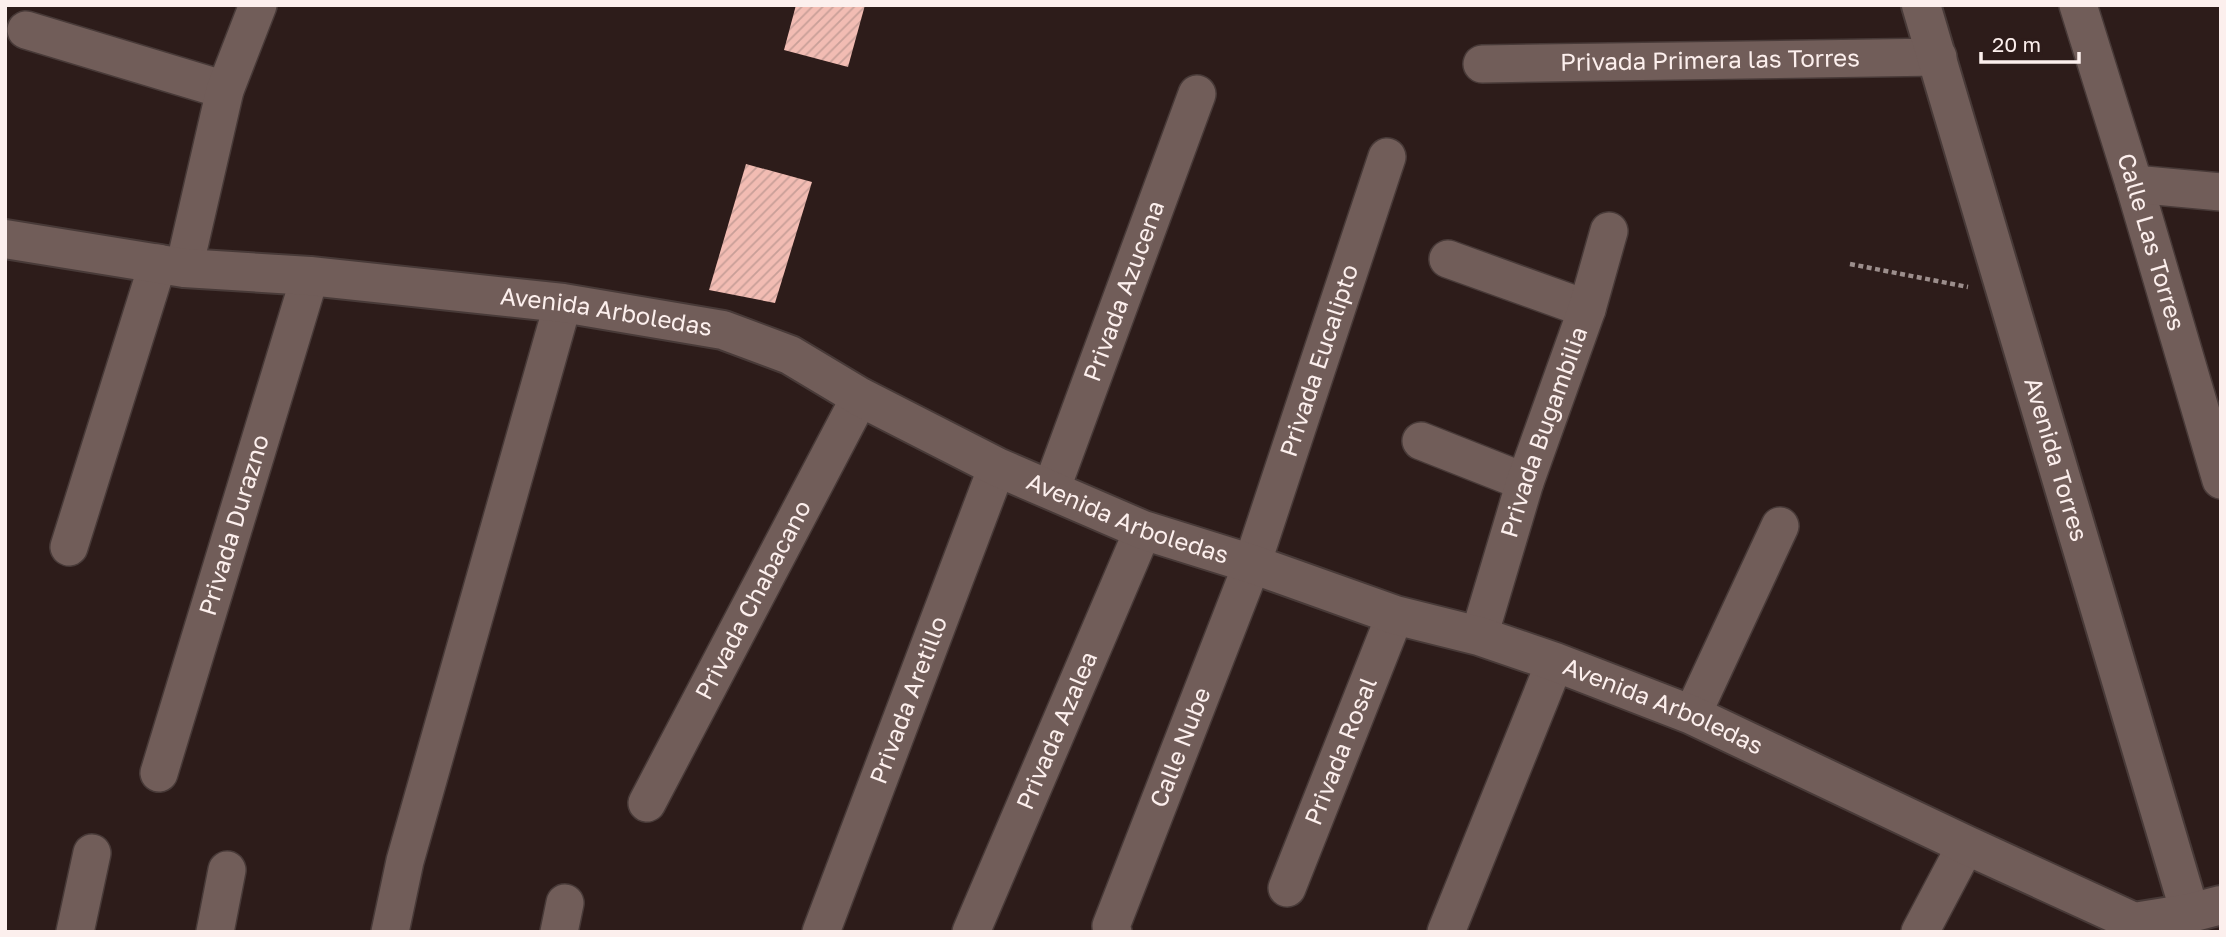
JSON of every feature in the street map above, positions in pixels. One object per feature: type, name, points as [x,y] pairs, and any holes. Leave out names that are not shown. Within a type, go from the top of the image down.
[{"type":"main road","name":"Avenida Torres","points":[[1922,5],[2006,295],[2206,909]]},
{"type":"main road","name":"Avenida Arboledas","points":[[5,239],[171,266],[310,276],[563,303],[723,330],[790,355],[860,397],[997,467],[1143,530],[1395,615],[1479,636],[1692,715],[2132,927],[2206,909]]},
{"type":"street","points":[[69,547],[171,266],[225,90],[258,5]]},
{"type":"street","name":"Calle Las Torres","points":[[2078,5],[2221,480]]},
{"type":"street","points":[[26,30],[225,90]]},
{"type":"street","name":"Privada Primera las Torres","points":[[1482,64],[1938,57]]},
{"type":"street","name":"Privada Azucena","points":[[1051,490],[1197,94]]},
{"type":"street","name":"Privada Eucalipto","points":[[1252,565],[1387,157]]},
{"type":"street","points":[[2134,184],[2221,192]]},
{"type":"street","name":"Privada Bugambilia","points":[[1479,636],[1525,482],[1587,309],[1609,231]]},
{"type":"street","points":[[1448,259],[1587,309]]},
{"type":"street","name":"Privada Durazno","points":[[159,773],[310,276]]},
{"type":"street","points":[[390,932],[405,861],[563,303]]},
{"type":"street","name":"Privada Chabacano","points":[[647,803],[860,397]]},
{"type":"street","points":[[1421,441],[1525,482]]},
{"type":"street","name":"Privada Aretillo","points":[[821,932],[997,467]]},
{"type":"street","points":[[1692,715],[1780,526]]},
{"type":"street","name":"Privada Azalea","points":[[971,932],[1143,530]]},
{"type":"street","name":"Calle Nube","points":[[1113,932],[1111,926],[1252,565]]},
{"type":"street","name":"Privada Rosal","points":[[1287,888],[1395,615]]},
{"type":"street","points":[[1446,932],[1555,663]]},
{"type":"street","points":[[1920,932],[1966,845]]},
{"type":"street","points":[[75,932],[92,853]]},
{"type":"street","points":[[215,932],[227,870]]},
{"type":"path","points":[[1850,264],[2006,295]]},
{"type":"building","points":[[796,5],[865,5],[848,67],[784,50]]},
{"type":"building","points":[[746,164],[812,182],[775,303],[709,290]]}]
